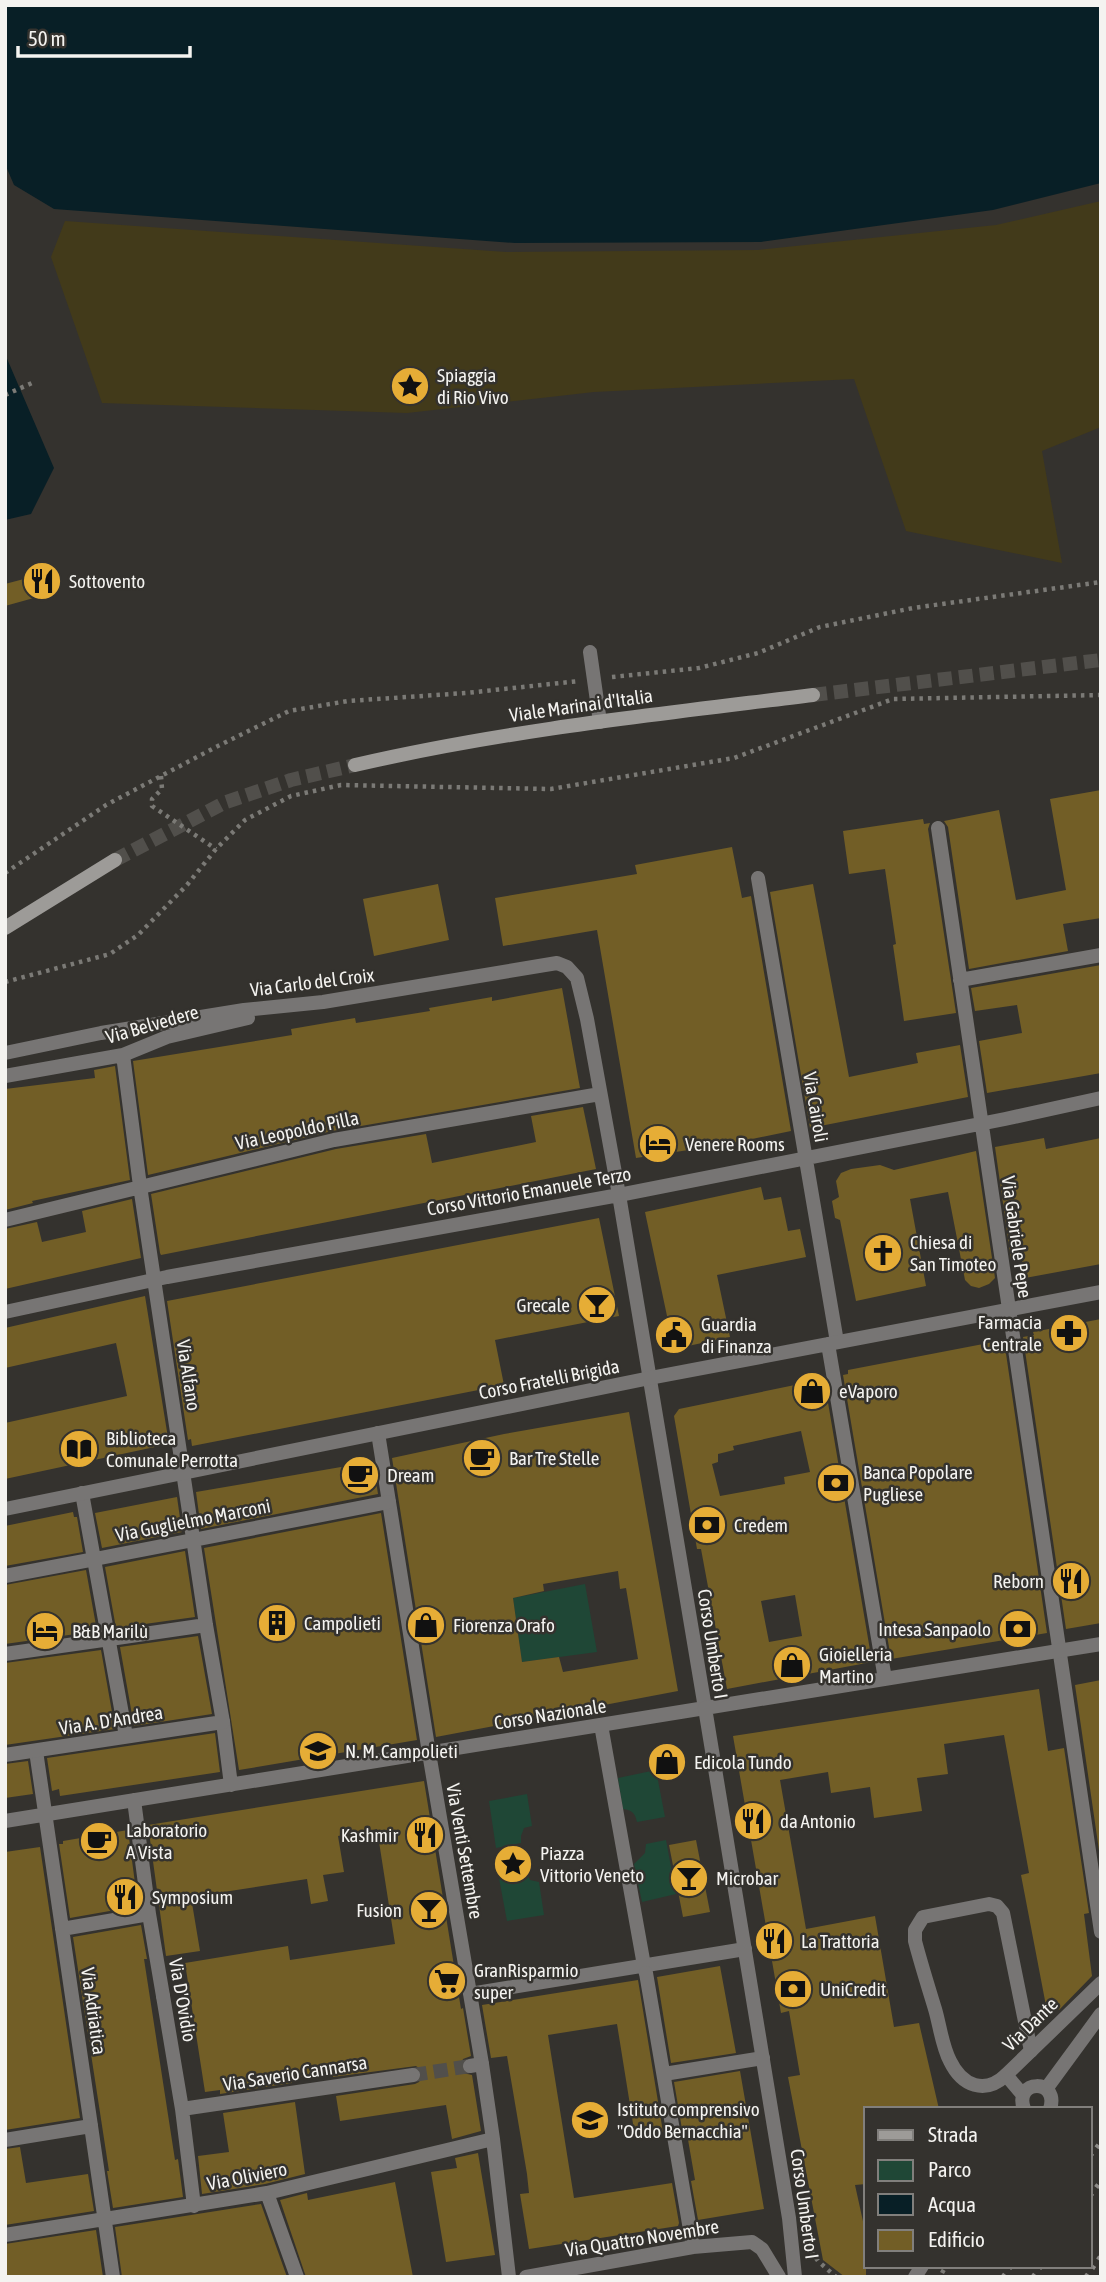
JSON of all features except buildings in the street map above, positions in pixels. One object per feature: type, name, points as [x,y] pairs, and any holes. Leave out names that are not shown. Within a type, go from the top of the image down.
[{"type":"main road","name":"Viale Marinai d'Italia","points":[[355,765],[494,737],[813,695]]},
{"type":"main road","points":[[5,928],[115,860]]},
{"type":"street","points":[[590,652],[600,722]]},
{"type":"street","name":"Via Gabriele Pepe","points":[[937,828],[1101,1932]]},
{"type":"street","name":"Via Cairoli","points":[[758,878],[806,1158],[885,1679]]},
{"type":"street","points":[[960,980],[1101,955]]},
{"type":"street","name":"Via Carlo del Croix","points":[[5,1053],[102,1033],[244,1010],[308,1004],[557,963],[567,967],[577,978],[587,1019]]},
{"type":"street","name":"Via Belvedere","points":[[5,1076],[123,1055],[167,1037],[308,1004]]},
{"type":"street","name":"Corso Umberto I","points":[[587,1019],[745,1949],[789,2218],[795,2277]]},
{"type":"street","name":"Via Alfano","points":[[123,1055],[140,1186],[231,1785]]},
{"type":"street","name":"Via Leopoldo Pilla","points":[[5,1220],[334,1140],[600,1094]]},
{"type":"street","name":"Corso Vittorio Emanuele Terzo","points":[[5,1312],[154,1279],[619,1195],[1101,1098]]},
{"type":"street","name":"Corso Fratelli Brigida","points":[[5,1509],[650,1378],[1101,1292]]},
{"type":"street","name":"Via Venti Settembre","points":[[378,1433],[470,1994],[476,2065],[493,2139],[509,2277]]},
{"type":"street","points":[[82,1493],[126,1736]]},
{"type":"street","name":"Via Guglielmo Marconi","points":[[5,1576],[389,1502]]},
{"type":"street","points":[[5,1654],[206,1625]]},
{"type":"street","name":"Corso Nazionale","points":[[5,1821],[1101,1644]]},
{"type":"street","name":"Via A. D'Andrea","points":[[5,1755],[223,1722]]},
{"type":"street","points":[[601,1725],[693,2247]]},
{"type":"street","name":"Via Adriatica","points":[[36,1751],[113,2277]]},
{"type":"street","name":"Via D'Ovidio","points":[[134,1800],[149,1914],[182,2109],[194,2206]]},
{"type":"street","points":[[1006,2075],[986,2087],[975,2086],[964,2082],[950,2061],[915,1941],[915,1930],[923,1917],[989,1904],[997,1906],[1003,1913],[1031,2051]]},
{"type":"street","points":[[62,1929],[149,1914]]},
{"type":"street","points":[[470,1994],[645,1969],[745,1949]]},
{"type":"street","name":"Via Dante","points":[[1046,2089],[1033,2086],[1024,2102],[1006,2075],[1101,1983]]},
{"type":"street","points":[[1050,2107],[1051,2097],[1046,2089],[1101,2014]]},
{"type":"street","points":[[664,2074],[763,2058]]},
{"type":"street","name":"Via Saverio Cannarsa","points":[[182,2109],[413,2075]]},
{"type":"street","points":[[5,2140],[91,2126]]},
{"type":"street","name":"Via Oliviero","points":[[5,2235],[267,2193],[493,2139]]},
{"type":"street","points":[[267,2193],[297,2277]]},
{"type":"street","name":"Via Quattro Novembre","points":[[526,2277],[693,2247],[752,2242],[762,2249],[779,2277]]},
{"type":"path","points":[[5,395],[32,383]]},
{"type":"path","points":[[5,873],[106,805],[289,711],[348,701],[466,693],[699,668],[758,653],[820,627],[914,608],[1101,582]]},
{"type":"path","points":[[5,982],[110,954],[138,935],[245,820],[291,796],[341,785],[551,789],[734,758],[893,699],[1101,695]]},
{"type":"path","points":[[161,776],[162,789],[152,799],[152,806],[216,849]]},
{"type":"path","points":[[942,2273],[946,2268]]},
{"type":"green space","points":[[585,1584],[597,1652],[522,1662],[513,1598]]},
{"type":"green space","points":[[656,1770],[665,1817],[637,1822],[633,1812],[623,1809],[618,1778]]},
{"type":"green space","points":[[527,1794],[532,1826],[524,1828],[521,1843],[496,1848],[489,1801]]},
{"type":"green space","points":[[666,1840],[676,1894],[642,1902],[634,1864],[645,1853],[646,1844]]},
{"type":"green space","points":[[525,1868],[530,1880],[539,1882],[544,1915],[507,1921],[498,1873]]},
{"type":"sand","name":"Spiaggia di Rio Vivo","points":[[1101,201],[1101,427],[1042,451],[1062,563],[906,531],[854,379],[594,392],[407,413],[102,403],[51,257],[65,221],[506,252],[758,250],[996,225]]},
{"type":"water","points":[[5,5],[1101,5],[1101,183],[993,210],[761,242],[515,243],[54,209],[14,185],[5,164]]},
{"type":"water","points":[[5,354],[54,468],[31,514],[5,520]]},
{"type":"tunnel","points":[[813,695],[1101,660]]},
{"type":"tunnel","points":[[115,860],[226,802],[291,780],[355,765]]},
{"type":"tunnel","points":[[413,2075],[470,2066]]},
{"type":"railway","points":[[1092,2153],[1101,2142]]},
{"type":"railway","points":[[1092,2193],[1101,2181]]},
{"type":"railway","points":[[1086,2277],[1101,2256]]},
{"type":"railway","points":[[1003,2277],[1010,2268]]},
{"type":"railway","points":[[1033,2277],[1040,2268]]},
{"type":"place","name":"Spiaggia di Rio Vivo","points":[[410,386]]},
{"type":"place","name":"Sottovento","points":[[42,581]]},
{"type":"place","name":"Venere Rooms","points":[[658,1144]]},
{"type":"place","name":"Chiesa di San Timoteo","points":[[883,1253]]},
{"type":"place","name":"Grecale","points":[[597,1305]]},
{"type":"place","name":"Farmacia Centrale","points":[[1069,1333]]},
{"type":"place","name":"Guardia di Finanza","points":[[674,1335]]},
{"type":"place","name":"eVaporo","points":[[812,1391]]},
{"type":"place","name":"Biblioteca Comunale Perrotta","points":[[79,1449]]},
{"type":"place","name":"Bar Tre Stelle","points":[[482,1458]]},
{"type":"place","name":"Dream","points":[[360,1475]]},
{"type":"place","name":"Banca Popolare Pugliese","points":[[836,1483]]},
{"type":"place","name":"Credem","points":[[707,1525]]},
{"type":"place","name":"Reborn","points":[[1071,1581]]},
{"type":"place","name":"Campolieti","points":[[277,1623]]},
{"type":"place","name":"Fiorenza Orafo","points":[[426,1625]]},
{"type":"place","name":"Intesa Sanpaolo","points":[[1018,1629]]},
{"type":"place","name":"B&B Marilù","points":[[45,1631]]},
{"type":"place","name":"Gioielleria Martino","points":[[792,1665]]},
{"type":"place","name":"N. M. Campolieti","points":[[318,1751]]},
{"type":"place","name":"Edicola Tundo","points":[[667,1762]]},
{"type":"place","name":"da Antonio","points":[[753,1821]]},
{"type":"place","name":"Kashmir","points":[[425,1835]]},
{"type":"place","name":"Laboratorio A Vista","points":[[99,1841]]},
{"type":"place","name":"Piazza Vittorio Veneto","points":[[513,1864]]},
{"type":"place","name":"Microbar","points":[[689,1878]]},
{"type":"place","name":"Symposium","points":[[125,1897]]},
{"type":"place","name":"Fusion","points":[[429,1910]]},
{"type":"place","name":"La Trattoria","points":[[774,1941]]},
{"type":"place","name":"GranRisparmio super","points":[[447,1981]]},
{"type":"place","name":"UniCredit","points":[[793,1989]]},
{"type":"place","name":"Istituto comprensivo \"Oddo Bernacchia\"","points":[[590,2120]]}]
